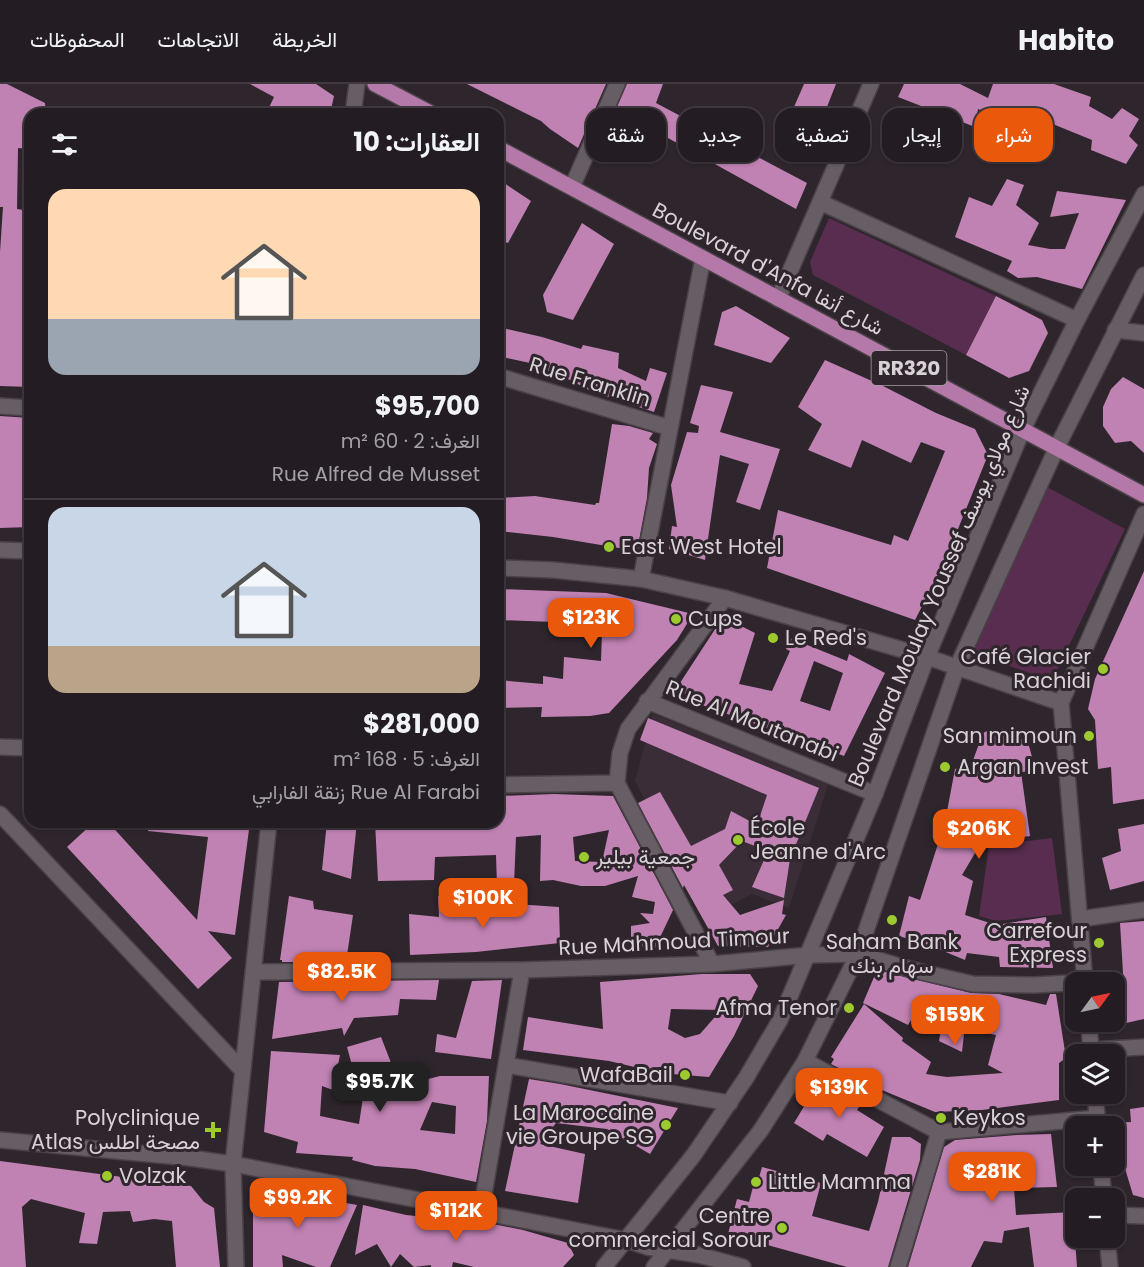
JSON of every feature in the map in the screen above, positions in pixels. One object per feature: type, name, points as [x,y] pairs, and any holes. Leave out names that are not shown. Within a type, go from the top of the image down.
[{"type":"main road","points":[[375,84],[421,108]]},
{"type":"main road","name":"Boulevard d'Anfa شارع أنفا","points":[[504,151],[1144,495]]},
{"type":"street","points":[[354,108],[357,84]]},
{"type":"street","points":[[572,187],[617,84]]},
{"type":"street","points":[[778,299],[870,84]]},
{"type":"street","name":"Boulevard Moulay Youssef شارع مولاي يوسف","points":[[604,1267],[686,1164],[730,1103],[780,1020],[809,955],[875,794],[927,657],[1023,429],[1077,320],[1144,194]]},
{"type":"street","points":[[820,201],[1077,320]]},
{"type":"street","points":[[641,579],[703,258]]},
{"type":"street","points":[[654,1267],[761,1130],[806,1061],[858,954],[957,667],[1057,447],[1144,275]]},
{"type":"street","points":[[1115,330],[1144,333]]},
{"type":"street","name":"Rue Franklin","points":[[504,378],[670,428]]},
{"type":"street","points":[[0,406],[24,408]]},
{"type":"street","points":[[1084,972],[1061,703],[1144,514]]},
{"type":"street","points":[[0,550],[24,551]]},
{"type":"street","points":[[504,568],[553,570],[641,579],[725,598],[927,657],[1061,703]]},
{"type":"street","points":[[712,964],[617,783],[620,753],[628,729],[725,598]]},
{"type":"street","name":"Rue Al Moutanabi","points":[[647,701],[875,794]]},
{"type":"street","points":[[0,747],[24,748]]},
{"type":"street","points":[[504,785],[617,783]]},
{"type":"street","points":[[0,814],[243,1071]]},
{"type":"street","points":[[236,1267],[232,1164],[268,828]]},
{"type":"street","points":[[1080,919],[1144,910]]},
{"type":"street","name":"Rue Mahmoud Timour","points":[[253,972],[522,970],[712,964],[809,955],[858,954],[973,984],[1065,983]]},
{"type":"street","points":[[481,1212],[522,970]]},
{"type":"street","points":[[1125,1049],[1144,1047]]},
{"type":"street","points":[[806,1061],[939,1132],[1065,1124]]},
{"type":"street","points":[[506,1065],[730,1103]]},
{"type":"street","points":[[898,1267],[939,1132]]},
{"type":"street","points":[[0,1140],[232,1164],[626,1240],[647,1247],[699,1255],[743,1267]]},
{"type":"street","points":[[1125,1215],[1144,1216]]},
{"type":"street","points":[[1108,1248],[1110,1267]]},
{"type":"shaded area","points":[[829,218],[996,296],[966,355],[813,275],[810,262]]},
{"type":"shaded area","points":[[1047,487],[1125,529],[1052,681],[973,653]]},
{"type":"shaded area","name":"École Jeanne d'Arc","points":[[653,714],[828,785],[789,908],[752,894],[707,918],[635,781]]},
{"type":"shaded area","points":[[1052,838],[1062,914],[996,921],[979,916],[989,846]]},
{"type":"building","points":[[0,84],[7,84],[45,103],[45,108],[24,108],[24,148],[18,148],[17,209],[24,210],[24,387],[0,386],[0,252],[3,207],[0,207]]},
{"type":"building","points":[[250,84],[316,84],[334,96],[331,108],[269,108],[274,97]]},
{"type":"building","points":[[467,84],[606,84],[596,108],[586,108],[586,130],[578,148],[541,121]]},
{"type":"building","points":[[627,84],[663,84],[656,103],[665,108],[617,108]]},
{"type":"building","points":[[804,84],[836,84],[827,108],[794,108]]},
{"type":"building","points":[[904,84],[960,84],[988,98],[993,84],[1054,84],[1091,97],[1089,106],[1112,119],[1122,108],[1139,119],[1129,136],[1138,145],[1126,164],[1091,150],[1092,140],[1053,124],[1053,108],[974,108],[974,127],[962,122],[962,108],[926,108],[898,97]]},
{"type":"building","points":[[666,108],[678,115],[678,144],[666,137]]},
{"type":"building","points":[[763,160],[807,183],[796,209],[711,162],[763,162]]},
{"type":"building","points":[[1007,179],[1024,185],[1016,205],[1039,223],[1028,245],[1050,249],[1065,249],[1079,213],[1050,217],[1057,191],[1126,200],[1082,289],[1037,277],[1018,278],[1007,271],[1012,261],[955,237],[969,197],[992,206]]},
{"type":"building","points":[[504,183],[531,201],[508,243],[504,242]]},
{"type":"building","points":[[582,223],[614,244],[573,320],[547,312],[543,295]]},
{"type":"building","points":[[996,296],[1042,320],[1048,333],[1029,371],[1009,378],[966,355]]},
{"type":"building","points":[[736,306],[790,338],[771,363],[714,345],[722,312]]},
{"type":"building","points":[[504,328],[581,349],[583,345],[619,353],[618,368],[646,381],[650,368],[667,373],[654,412],[593,392],[530,363],[504,357]]},
{"type":"building","points":[[825,360],[975,429],[988,455],[945,561],[915,620],[767,568],[778,510],[891,545],[894,535],[908,541],[945,451],[921,442],[911,463],[862,440],[851,468],[808,450],[822,424],[798,407]]},
{"type":"building","points":[[1123,377],[1144,389],[1144,453],[1131,441],[1115,443],[1103,426],[1103,407],[1111,389]]},
{"type":"building","points":[[701,385],[733,392],[720,432],[780,449],[760,510],[736,502],[749,464],[720,455],[705,560],[669,549],[672,526],[677,527],[671,485],[687,432],[698,433],[699,426],[690,423]]},
{"type":"building","points":[[0,416],[24,418],[24,527],[0,528]]},
{"type":"building","points":[[612,424],[653,433],[649,439],[657,444],[649,468],[647,498],[637,551],[504,532],[504,498],[535,496],[595,505],[599,503]]},
{"type":"building","points":[[1144,571],[1144,799],[1113,804],[1111,767],[1098,769],[1095,720],[1088,709],[1095,679]]},
{"type":"building","points":[[504,589],[606,593],[693,614],[677,640],[609,713],[590,716],[541,717],[542,707],[504,708],[504,681],[543,684],[543,676],[563,679],[564,657],[601,661],[602,633],[583,635],[581,623],[504,620]]},
{"type":"building","points":[[723,617],[755,633],[739,684],[772,691],[790,651],[786,649],[790,638],[847,661],[849,654],[885,673],[844,756],[691,701],[678,686]],"holes":[[[814,661],[843,673],[830,711],[800,701]]]},
{"type":"building","points":[[648,718],[819,788],[790,859],[784,898],[752,887],[768,851],[742,841],[719,865],[733,890],[723,895],[740,915],[784,900],[782,914],[786,915],[768,947],[718,946],[684,885],[683,888],[638,803],[660,792],[691,846],[725,829],[731,811],[757,825],[767,795],[640,740]]},
{"type":"building","points":[[1003,728],[1021,738],[1023,743],[1029,746],[1036,771],[1021,772],[1030,836],[981,843],[962,875],[973,881],[965,915],[996,925],[1046,917],[1053,968],[1000,967],[999,957],[967,953],[965,960],[899,936],[909,896],[920,900],[945,822],[955,769],[972,763],[983,733],[991,729],[996,732]]},
{"type":"building","points":[[554,794],[613,796],[673,910],[655,948],[631,945],[631,926],[650,923],[640,913],[653,914],[655,902],[632,897],[638,876],[605,886],[581,886],[553,880],[540,881],[541,835],[516,837],[514,884],[497,886],[496,855],[435,857],[434,880],[378,881],[375,828],[504,828],[504,796]],"holes":[[[609,830],[602,862],[575,861],[573,837]]]},
{"type":"building","points":[[1144,824],[1144,881],[1110,890],[1102,858],[1121,851],[1118,829]]},
{"type":"building","points":[[88,828],[113,828],[197,920],[208,837],[148,831],[148,828],[249,828],[235,935],[208,931],[232,958],[198,989],[67,847]]},
{"type":"building","points":[[326,828],[356,828],[351,879],[322,870]]},
{"type":"building","points":[[289,896],[313,901],[314,909],[353,915],[346,962],[282,962],[280,960]]},
{"type":"building","points":[[438,896],[457,900],[455,911],[486,920],[485,902],[559,907],[560,943],[476,952],[410,955],[409,914],[439,917]]},
{"type":"building","points":[[1144,921],[1144,1019],[1126,1023],[1125,972],[1123,972],[1120,923]]},
{"type":"building","points":[[877,970],[971,993],[999,994],[1046,1005],[1050,994],[1056,994],[1065,1052],[1065,1059],[1059,1063],[1059,1100],[982,1110],[935,1112],[877,1088],[831,1064],[834,1059],[831,1057],[864,1004],[903,1038],[902,1041],[931,1062],[926,1074],[947,1077],[1003,1073],[988,1065],[996,1035],[981,1032],[964,1034],[962,1052],[939,1041],[942,1023],[914,1015],[908,1025],[863,1003]]},
{"type":"building","points":[[702,974],[750,974],[758,986],[734,1036],[709,1077],[660,1073],[609,1061],[523,1050],[528,1017],[603,1029],[600,982]],"holes":[[[671,1009],[721,1010],[700,1034],[685,1038],[668,1029]]]},
{"type":"building","points":[[439,980],[436,1000],[400,999],[398,1015],[354,1018],[344,1036],[342,1028],[272,1039],[279,982]]},
{"type":"building","points":[[502,980],[491,1059],[435,1052],[437,1034],[456,1038],[472,981]]},
{"type":"building","points":[[381,1037],[400,1086],[440,1076],[489,1076],[487,1121],[476,1182],[415,1169],[375,1166],[352,1160],[353,1157],[296,1153],[298,1142],[264,1132],[271,1051],[340,1055],[333,1090],[322,1086],[320,1116],[359,1124],[366,1077],[356,1080],[347,1047]],"holes":[[[432,1102],[456,1106],[455,1134],[420,1130]]]},
{"type":"building","points":[[529,1079],[678,1108],[650,1154],[607,1129],[556,1123],[540,1144],[585,1154],[578,1203],[505,1191]]},
{"type":"building","points":[[820,1080],[862,1102],[857,1110],[884,1127],[867,1157],[827,1134],[823,1141],[794,1123]]},
{"type":"building","points":[[1144,1107],[1144,1198],[1133,1195],[1125,1169],[1125,1122],[1131,1122],[1130,1109]]},
{"type":"building","points":[[1051,1134],[1057,1187],[1014,1188],[1016,1215],[1065,1212],[1065,1248],[1076,1248],[1077,1267],[1034,1267],[1029,1227],[1004,1231],[1002,1243],[984,1241],[971,1267],[908,1267],[944,1147],[955,1140]]},
{"type":"building","points":[[892,1137],[910,1137],[921,1144],[920,1160],[888,1267],[847,1267],[728,1234],[737,1199],[749,1202],[762,1167],[821,1183],[812,1216],[869,1231],[878,1202]]},
{"type":"building","points":[[0,1161],[191,1186],[204,1202],[214,1208],[220,1267],[176,1267],[172,1221],[154,1219],[133,1222],[130,1211],[103,1212],[97,1244],[79,1243],[85,1213],[31,1199],[22,1207],[26,1267],[0,1267]]},
{"type":"building","points":[[275,1190],[357,1205],[330,1267],[316,1267],[282,1255],[283,1267],[253,1267],[253,1207]]},
{"type":"building","points":[[363,1205],[406,1215],[493,1224],[523,1230],[568,1243],[574,1255],[563,1267],[474,1267],[453,1262],[452,1267],[431,1267],[431,1265],[414,1267],[400,1254],[391,1267],[377,1244],[355,1255]]},
{"type":"place","name":"East West Hotel","points":[[609,547]]},
{"type":"place","name":"Cups","points":[[676,619]]},
{"type":"place","name":"Le Red's","points":[[773,638]]},
{"type":"place","name":"Café Glacier Rachidi","points":[[1103,669]]},
{"type":"place","name":"San mimoun","points":[[1089,736]]},
{"type":"place","name":"Argan Invest","points":[[945,767]]},
{"type":"place","name":"École Jeanne d'Arc","points":[[738,840]]},
{"type":"place","name":"جمعية بيلير","points":[[584,857]]},
{"type":"place","name":"Saham Bank سهام بنك","points":[[892,920]]},
{"type":"place","name":"Carrefour Express","points":[[1099,943]]},
{"type":"place","name":"Afma Tenor","points":[[849,1008]]},
{"type":"place","name":"WafaBail","points":[[685,1075]]},
{"type":"place","name":"Keykos","points":[[941,1118]]},
{"type":"place","name":"La Marocaine vie Groupe SG","points":[[666,1125]]},
{"type":"place","name":"Polyclinique Atlas مصحة اطلس","points":[[213,1130]]},
{"type":"place","name":"Volzak","points":[[107,1176]]},
{"type":"place","name":"Little Mamma","points":[[756,1182]]},
{"type":"place","name":"Centre commercial Sorour","points":[[782,1228]]}]
